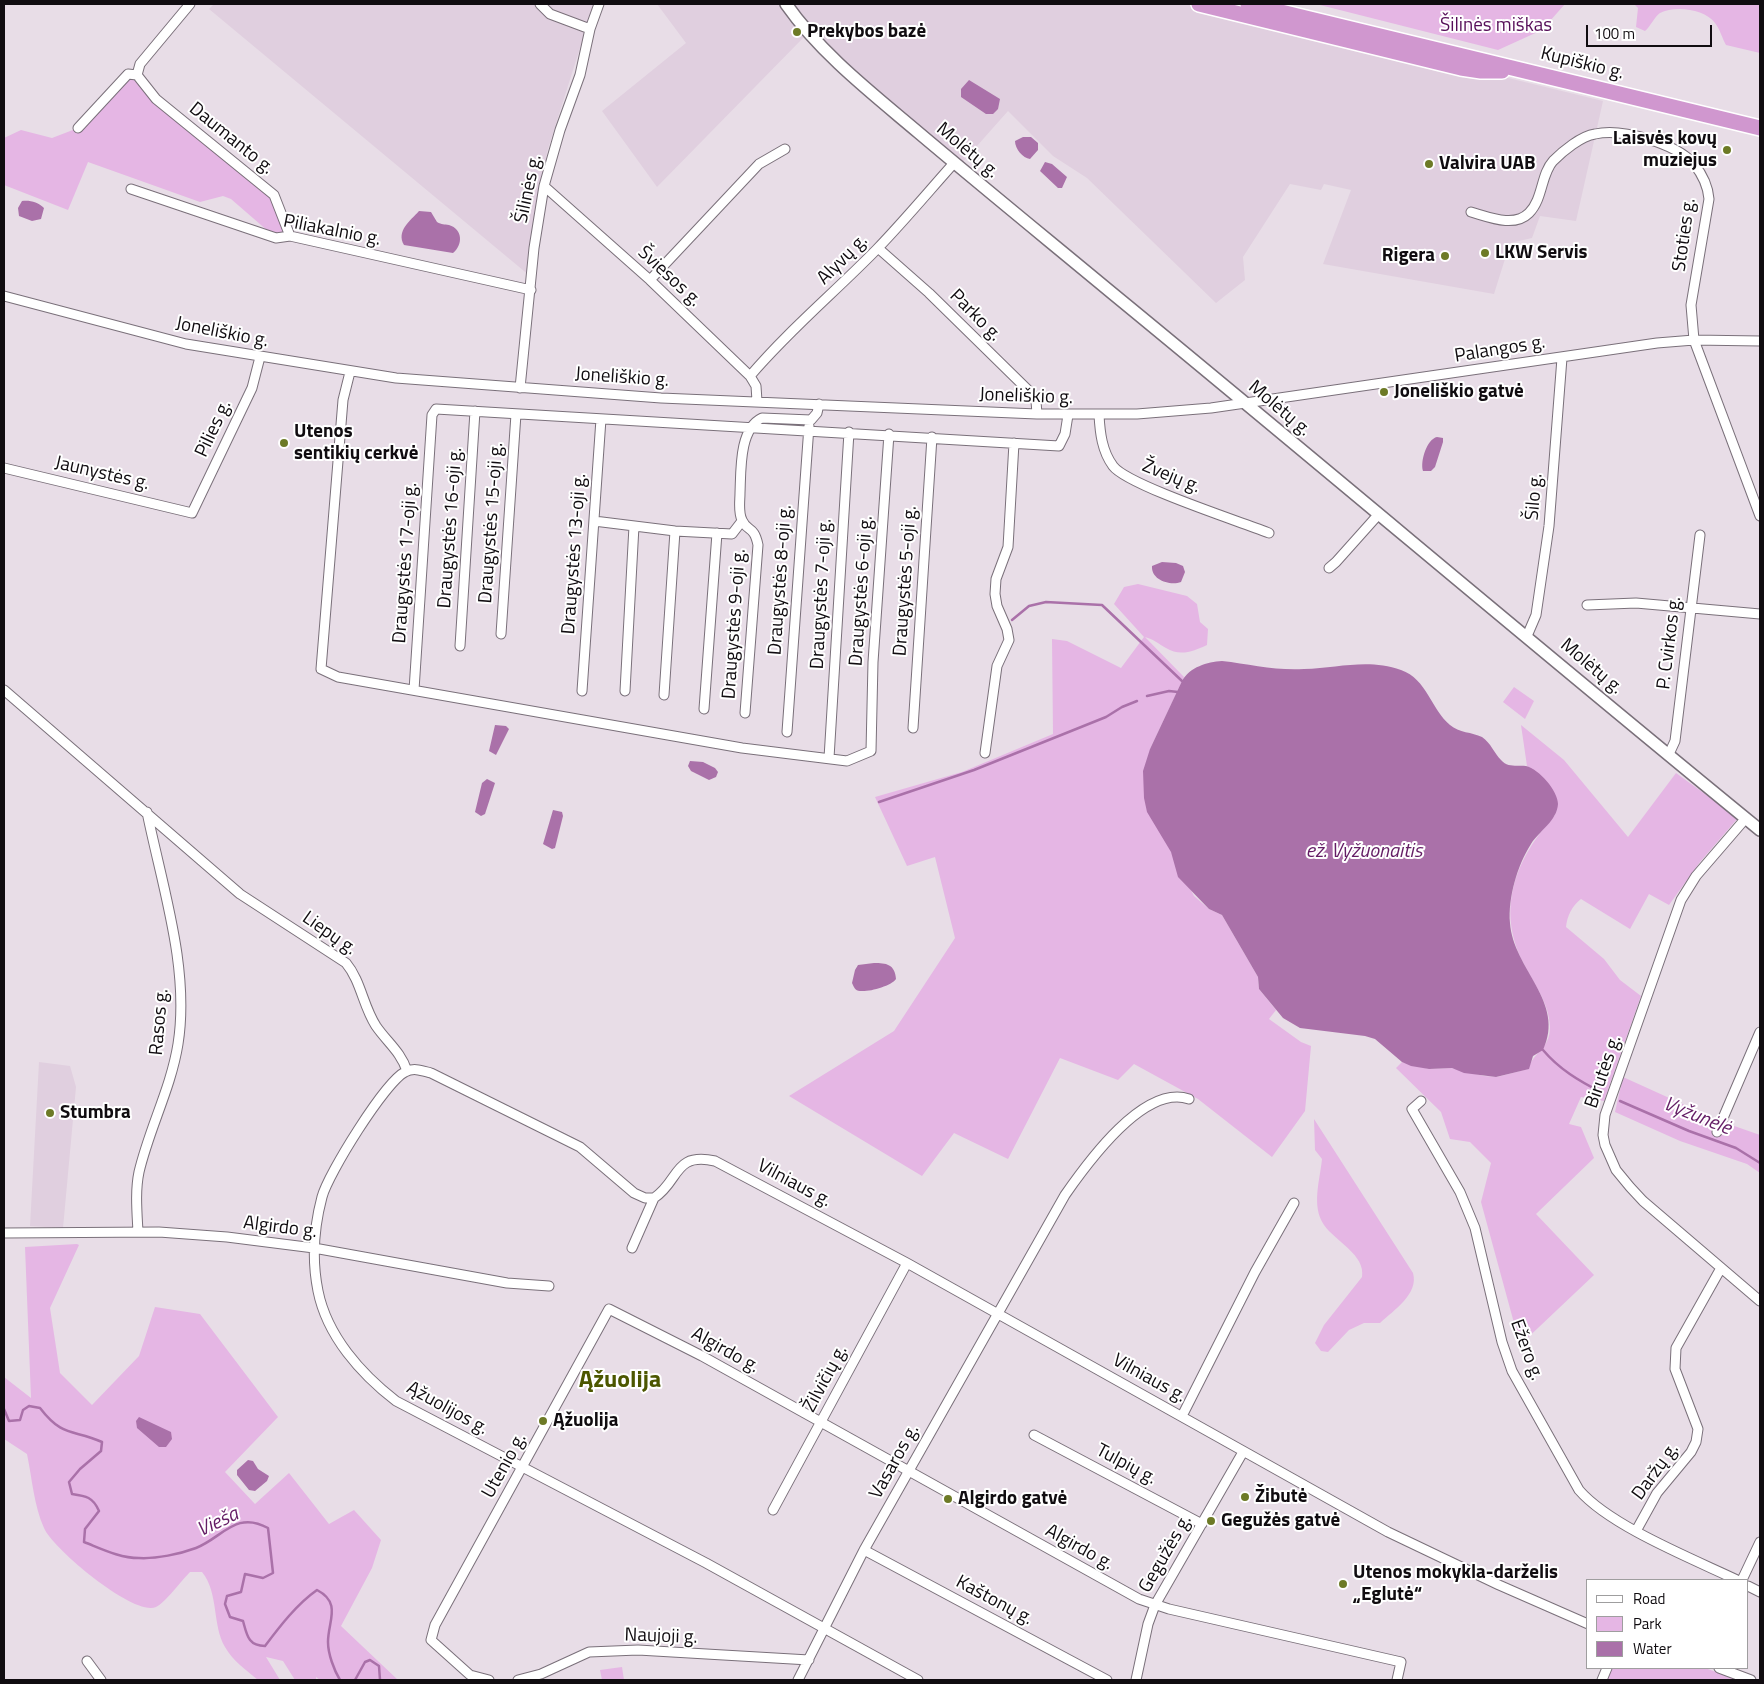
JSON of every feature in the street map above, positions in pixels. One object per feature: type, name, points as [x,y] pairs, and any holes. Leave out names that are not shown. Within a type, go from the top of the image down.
[{"type":"highway","points":[[1198,4],[1461,68],[1481,71],[1520,70]]},
{"type":"highway","name":"Kupiškio g.","points":[[1248,4],[1760,128]]},
{"type":"street","points":[[78,128],[128,74],[137,75],[140,64],[190,4]]},
{"type":"street","points":[[540,4],[550,14],[590,29]]},
{"type":"street","name":"Šilinės g.","points":[[520,388],[534,248],[544,186],[560,130],[580,75],[590,29],[599,4]]},
{"type":"street","name":"Molėtų g.","points":[[786,4],[804,27],[836,60],[954,163],[1246,403],[1474,596],[1527,636],[1760,830]]},
{"type":"street","name":"Daumanto g.","points":[[137,75],[156,99],[274,195],[290,236]]},
{"type":"street","name":"Stoties g.","points":[[1471,212],[1509,222],[1529,213],[1542,190],[1552,162],[1576,142],[1594,134],[1626,134],[1651,139],[1685,157],[1702,174],[1709,199],[1691,305],[1694,340],[1760,516]]},
{"type":"street","points":[[650,280],[758,164],[785,149]]},
{"type":"street","name":"Alyvų g.","points":[[750,376],[782,339],[807,319],[878,248],[954,163]]},
{"type":"street","name":"Šviesos g.","points":[[544,186],[650,280],[750,376],[756,386],[757,401]]},
{"type":"street","name":"Piliakalnio g.","points":[[131,189],[276,238],[290,236],[531,290]]},
{"type":"street","name":"Parko g.","points":[[878,248],[929,293],[1031,393],[1036,400],[1037,414]]},
{"type":"street","name":"Joneliškio g.","points":[[4,296],[186,344],[350,372],[520,388],[661,398],[1068,415],[1168,412],[1246,403]]},
{"type":"street","name":"Palangos g.","points":[[1246,403],[1657,343],[1694,340],[1760,342]]},
{"type":"street","name":"Pilies g.","points":[[192,513],[252,388],[260,357]]},
{"type":"street","name":"Šilo g.","points":[[1527,636],[1536,615],[1549,526],[1562,358]]},
{"type":"street","points":[[350,372],[343,400],[321,669],[338,677],[742,748],[829,758]]},
{"type":"street","name":"Draugystės 8-oji g.","points":[[787,732],[807,430],[811,420],[818,413],[819,404]]},
{"type":"street","name":"Draugystės 17-oji g.","points":[[414,690],[432,415],[436,409],[475,411]]},
{"type":"street","points":[[475,411],[889,434],[1059,446],[1065,434],[1068,415]]},
{"type":"street","name":"Draugystės 16-oji g.","points":[[460,646],[475,411]]},
{"type":"street","name":"Draugystės 15-oji g.","points":[[501,634],[516,414]]},
{"type":"street","name":"Žvejų g.","points":[[1099,415],[1103,448],[1114,468],[1137,482],[1269,532]]},
{"type":"street","points":[[752,427],[762,418],[811,420]]},
{"type":"street","name":"Draugystės 13-oji g.","points":[[582,691],[601,419]]},
{"type":"street","name":"Draugystės 9-oji g.","points":[[745,713],[758,545],[756,533],[742,521],[739,510],[741,454],[752,427]]},
{"type":"street","name":"Draugystės 7-oji g.","points":[[829,758],[848,432]]},
{"type":"street","name":"Draugystės 6-oji g.","points":[[829,758],[847,761],[871,751],[873,662],[889,434]]},
{"type":"street","name":"Draugystės 5-oji g.","points":[[913,728],[932,437]]},
{"type":"street","points":[[985,754],[996,674],[1009,640],[1007,629],[997,606],[995,594],[996,579],[1008,547],[1014,443]]},
{"type":"street","name":"Jaunystės g.","points":[[4,468],[192,513]]},
{"type":"street","points":[[1328,568],[1336,562],[1378,514]]},
{"type":"street","points":[[594,521],[675,531],[732,534],[742,521]]},
{"type":"street","points":[[625,691],[634,526]]},
{"type":"street","points":[[664,695],[675,531]]},
{"type":"street","points":[[704,709],[717,533]]},
{"type":"street","name":"P. Cvirkos g.","points":[[1669,754],[1675,741],[1700,535]]},
{"type":"street","points":[[1587,605],[1636,603],[1690,610],[1760,614]]},
{"type":"street","name":"Liepų g.","points":[[4,690],[240,894],[346,963],[355,974],[362,996],[376,1025],[401,1055],[407,1071]]},
{"type":"street","name":"Rasos g.","points":[[138,1232],[137,1193],[139,1171],[178,1044],[181,991],[177,953],[147,812]]},
{"type":"street","name":"Birutės g.","points":[[1746,818],[1696,876],[1681,900],[1603,1124],[1605,1145],[1609,1157],[1642,1201],[1760,1301]]},
{"type":"street","points":[[1717,1132],[1760,1032]]},
{"type":"street","points":[[407,1071],[416,1069],[431,1073],[580,1148],[634,1193],[645,1198],[654,1198],[632,1248]]},
{"type":"street","name":"Ąžuolijos g.","points":[[407,1071],[387,1088],[331,1176],[322,1199],[314,1248],[318,1293],[331,1326],[341,1343],[373,1382],[414,1412],[706,1563],[824,1628]]},
{"type":"street","name":"Vasaros g.","points":[[798,1680],[864,1550],[1065,1194],[1086,1165],[1145,1107],[1170,1096],[1180,1096],[1189,1099]]},
{"type":"street","name":"Ežero g.","points":[[1421,1102],[1412,1109],[1460,1192],[1475,1228],[1502,1342],[1512,1371],[1579,1490],[1595,1505],[1636,1531],[1735,1579]]},
{"type":"street","name":"Vilniaus g.","points":[[654,1198],[683,1163],[698,1159],[724,1165],[998,1313],[1388,1532],[1586,1623]]},
{"type":"street","points":[[1182,1416],[1258,1265],[1294,1203]]},
{"type":"street","name":"Algirdo g.","points":[[4,1233],[138,1232],[217,1236],[314,1248],[472,1278],[549,1286]]},
{"type":"street","name":"Žilvičių g.","points":[[773,1510],[907,1263]]},
{"type":"street","name":"Daržų g.","points":[[1636,1531],[1657,1493],[1691,1452],[1696,1442],[1698,1435],[1696,1422],[1674,1369],[1676,1348],[1721,1268]]},
{"type":"street","name":"Algirdo g.","points":[[609,1309],[702,1356],[1139,1600],[1401,1662],[1397,1680]]},
{"type":"street","name":"Utenio g.","points":[[489,1680],[470,1675],[431,1640],[435,1625],[523,1469],[609,1309]]},
{"type":"street","name":"Tulpių g.","points":[[1034,1435],[1202,1524]]},
{"type":"street","name":"Gegužės g.","points":[[1136,1680],[1148,1624],[1155,1605],[1243,1452]]},
{"type":"street","points":[[1742,1579],[1760,1542]]},
{"type":"street","name":"Kaštonų g.","points":[[864,1550],[1108,1680]]},
{"type":"street","points":[[824,1628],[918,1680]]},
{"type":"street","name":"Naujoji g.","points":[[518,1680],[541,1674],[588,1652],[638,1650],[809,1660]]},
{"type":"street","points":[[87,1661],[101,1680]]},
{"type":"street","points":[[1722,1669],[1751,1680]]},
{"type":"shaded area","points":[[214,4],[594,4],[547,152],[530,276],[209,9]]},
{"type":"shaded area","points":[[657,4],[780,4],[788,19],[804,37],[657,187],[602,111],[686,43]]},
{"type":"shaded area","points":[[794,4],[1186,4],[1467,72],[1500,76],[1603,101],[1576,221],[1540,216],[1532,238],[1510,243],[1494,294],[1323,264],[1351,190],[1324,184],[1321,190],[1290,184],[1243,257],[1245,280],[1216,303],[1087,178],[1053,156],[1008,111],[961,164],[880,97],[837,56]]},
{"type":"shaded area","points":[[39,1062],[70,1066],[76,1087],[63,1228],[30,1226]]},
{"type":"green space","name":"Šilinės miškas","points":[[1316,4],[1565,4],[1542,30],[1498,50]]},
{"type":"green space","points":[[1634,4],[1760,4],[1760,53],[1726,45],[1718,28],[1710,18],[1704,14],[1689,10],[1674,9],[1660,13],[1645,31],[1636,27],[1638,8]]},
{"type":"green space","points":[[128,74],[137,75],[145,88],[274,195],[290,236],[276,238],[231,199],[223,196],[200,202],[88,162],[68,210],[4,185],[4,138],[21,130],[52,138],[78,128]]},
{"type":"green space","points":[[1138,584],[1187,596],[1197,604],[1200,622],[1208,629],[1207,645],[1182,653],[1171,651],[1145,637],[1184,677],[1150,749],[1162,834],[1194,896],[1209,909],[1222,915],[1258,977],[1259,989],[1276,1010],[1269,1019],[1301,1042],[1311,1046],[1305,1111],[1272,1157],[1198,1099],[1134,1064],[1118,1080],[1060,1058],[1008,1159],[954,1133],[922,1176],[789,1096],[894,1031],[955,938],[935,857],[907,866],[875,797],[962,772],[1053,734],[1052,639],[1067,641],[1121,668],[1144,637],[1114,604],[1124,587]]},
{"type":"green space","points":[[1514,687],[1534,701],[1525,719],[1503,702]]},
{"type":"green space","points":[[1521,725],[1564,760],[1628,837],[1676,773],[1738,818],[1700,862],[1669,905],[1649,894],[1630,929],[1581,899],[1569,915],[1566,927],[1604,959],[1620,980],[1641,996],[1604,1101],[1581,1097],[1569,1124],[1581,1127],[1594,1158],[1536,1214],[1594,1275],[1520,1345],[1481,1202],[1491,1163],[1470,1142],[1450,1139],[1441,1112],[1396,1068],[1402,1062],[1429,1069],[1452,1068],[1484,1076],[1497,1077],[1528,1069],[1547,1040],[1550,1027],[1547,1010],[1515,944],[1511,924],[1511,904],[1514,885],[1520,867],[1541,831],[1555,815],[1539,775],[1527,766]]},
{"type":"green space","points":[[1623,1077],[1720,1121],[1760,1135],[1760,1173],[1747,1164],[1680,1141],[1615,1112]]},
{"type":"green space","points":[[1314,1119],[1413,1273],[1414,1281],[1409,1295],[1380,1323],[1364,1323],[1349,1330],[1328,1352],[1321,1351],[1315,1343],[1324,1325],[1362,1277],[1362,1269],[1355,1255],[1329,1231],[1320,1218],[1317,1193],[1322,1159],[1315,1150]]},
{"type":"green space","points":[[79,1245],[50,1308],[60,1373],[92,1405],[139,1356],[155,1307],[200,1314],[278,1417],[225,1472],[255,1504],[289,1473],[329,1524],[354,1510],[381,1540],[372,1568],[341,1626],[398,1680],[320,1680],[316,1677],[316,1680],[295,1680],[283,1661],[266,1657],[280,1680],[258,1680],[236,1661],[225,1647],[218,1629],[211,1589],[202,1572],[190,1572],[160,1605],[145,1607],[130,1602],[95,1579],[50,1538],[38,1511],[27,1454],[4,1439],[4,1377],[31,1398],[25,1247]]},
{"type":"green space","points":[[622,1667],[624,1680],[602,1680],[600,1670]]},
{"type":"green space","points":[[1612,1669],[1708,1669],[1738,1680],[1607,1680]]},
{"type":"water","points":[[969,80],[1000,99],[998,109],[993,114],[986,114],[961,97],[961,89]]},
{"type":"water","points":[[1023,137],[1031,137],[1038,143],[1038,150],[1030,159],[1020,153],[1015,144],[1015,141]]},
{"type":"water","points":[[1045,162],[1052,164],[1067,177],[1062,188],[1058,188],[1040,171]]},
{"type":"water","points":[[22,201],[34,202],[44,208],[41,219],[32,221],[19,216],[18,208]]},
{"type":"water","points":[[419,211],[431,212],[437,222],[454,227],[457,230],[460,242],[453,253],[404,245],[402,240],[403,231],[408,222]]},
{"type":"water","points":[[1437,437],[1443,438],[1443,442],[1435,467],[1431,471],[1423,471],[1422,467],[1427,446]]},
{"type":"water","points":[[1162,562],[1176,563],[1183,566],[1185,572],[1181,582],[1162,581],[1155,575],[1152,566]]},
{"type":"water","name":"ež. Vyžuonaitis","points":[[1222,661],[1284,669],[1365,664],[1389,666],[1401,670],[1417,680],[1450,725],[1457,730],[1482,737],[1504,763],[1531,768],[1547,781],[1555,793],[1558,804],[1557,810],[1551,821],[1534,839],[1526,853],[1514,882],[1510,903],[1510,923],[1513,940],[1543,1001],[1548,1016],[1548,1033],[1543,1050],[1533,1056],[1529,1069],[1496,1077],[1464,1073],[1452,1068],[1429,1069],[1411,1066],[1402,1062],[1375,1039],[1365,1036],[1300,1028],[1283,1018],[1259,989],[1258,977],[1222,915],[1209,909],[1178,877],[1171,852],[1147,812],[1144,798],[1143,771],[1150,749],[1182,681],[1185,676],[1199,666]]},
{"type":"water","points":[[495,725],[506,726],[509,729],[496,755],[489,751]]},
{"type":"water","points":[[690,761],[703,762],[715,768],[718,772],[716,777],[709,780],[691,771],[688,766]]},
{"type":"water","points":[[487,779],[495,783],[485,814],[481,816],[475,812],[482,783]]},
{"type":"water","points":[[553,810],[562,812],[563,816],[555,848],[552,849],[543,844]]},
{"type":"water","points":[[882,963],[892,967],[896,979],[880,988],[869,991],[857,990],[852,983],[858,965]]},
{"type":"water","points":[[139,1417],[171,1432],[172,1439],[166,1447],[159,1447],[137,1428],[136,1421]]},
{"type":"water","points":[[248,1460],[253,1461],[258,1469],[269,1476],[267,1481],[255,1491],[249,1490],[237,1475],[237,1470]]},
{"type":"waterway","points":[[1012,620],[1029,606],[1046,602],[1102,605],[1182,681]]},
{"type":"waterway","points":[[1147,696],[1169,691],[1178,692]]},
{"type":"waterway","points":[[879,802],[974,770],[1106,717],[1122,707],[1137,701]]},
{"type":"waterway","name":"Vyžunėlė","points":[[1543,1050],[1570,1074],[1601,1092]]},
{"type":"waterway","name":"Vyžunėlė","points":[[1620,1101],[1689,1131],[1736,1148],[1760,1163]]},
{"type":"waterway","name":"Vieša","points":[[4,1409],[9,1421],[20,1420],[23,1410],[29,1406],[40,1408],[48,1418],[62,1429],[102,1442],[101,1451],[80,1469],[69,1482],[72,1494],[89,1498],[99,1511],[85,1529],[84,1542],[111,1553],[139,1558],[153,1558],[196,1548],[238,1524],[247,1522],[257,1523],[268,1528],[273,1573],[263,1578],[245,1574],[241,1592],[227,1596],[225,1604],[230,1617],[243,1621],[249,1639],[255,1644],[265,1646],[283,1623],[317,1590],[325,1595],[331,1607],[328,1647],[340,1680]]},
{"type":"waterway","name":"Vieša","points":[[355,1680],[365,1662],[370,1660],[379,1666],[380,1680]]},
{"type":"place","name":"Prekybos bazė","points":[[797,32]]},
{"type":"place","name":"Laisvės kovų muziejus","points":[[1727,150]]},
{"type":"place","name":"Valvira UAB","points":[[1429,164]]},
{"type":"place","name":"LKW Servis","points":[[1485,253]]},
{"type":"place","name":"Rigera","points":[[1445,256]]},
{"type":"place","name":"Joneliškio gatvė","points":[[1384,392]]},
{"type":"place","name":"Utenos sentikių cerkvė","points":[[284,443]]},
{"type":"place","name":"Stumbra","points":[[50,1113]]},
{"type":"place","name":"Ąžuolija","points":[[543,1421]]},
{"type":"place","name":"Žibutė","points":[[1245,1497]]},
{"type":"place","name":"Algirdo gatvė","points":[[948,1499]]},
{"type":"place","name":"Gegužės gatvė","points":[[1211,1521]]},
{"type":"place","name":"Utenos mokykla-darželis „Eglutė“","points":[[1343,1584]]},
{"type":"district","name":"Ąžuolija","points":[[620,1381]]}]
